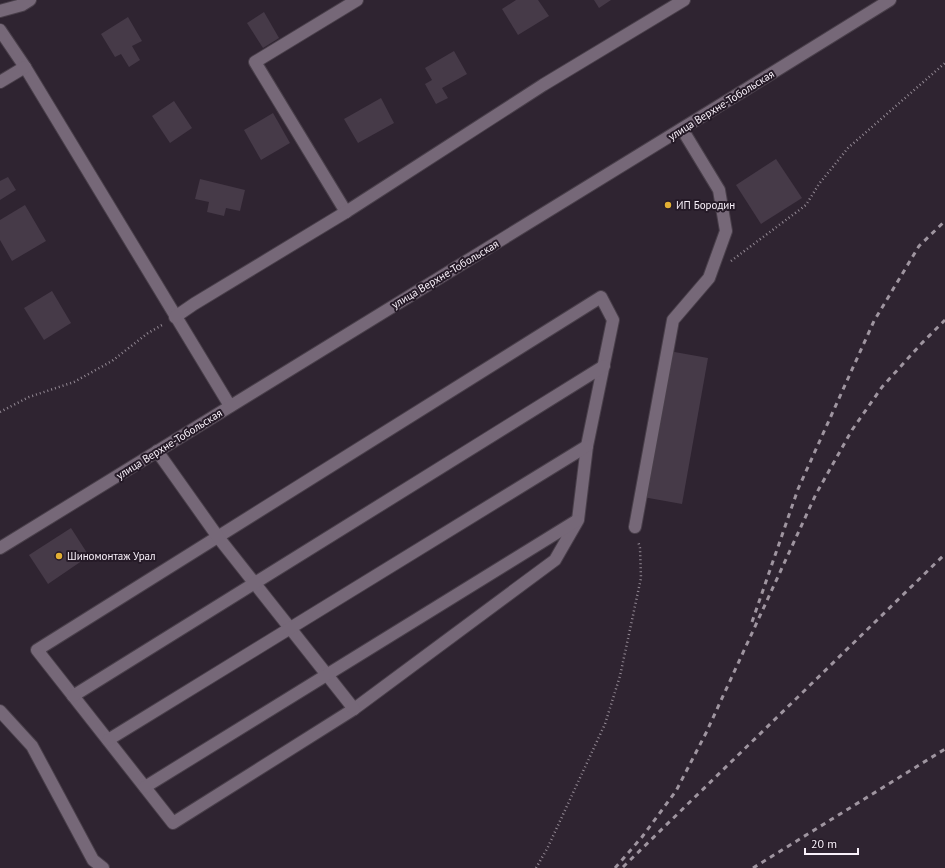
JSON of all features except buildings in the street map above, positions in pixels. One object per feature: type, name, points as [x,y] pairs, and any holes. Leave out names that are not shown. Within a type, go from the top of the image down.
[{"type":"street","points":[[0,11],[22,5],[30,0]]},
{"type":"street","points":[[346,212],[255,62],[358,0]]},
{"type":"street","points":[[176,317],[194,304],[346,212],[543,84],[684,0]]},
{"type":"street","name":"улица Верхне-Тобольская","points":[[0,548],[890,0]]},
{"type":"street","points":[[0,30],[25,67],[230,406]]},
{"type":"street","points":[[0,82],[25,67]]},
{"type":"street","points":[[635,527],[673,320],[709,278],[726,231],[719,190],[682,129]]},
{"type":"street","points":[[601,297],[614,320],[588,446],[578,520],[555,560],[354,709],[172,823],[37,650],[601,297]]},
{"type":"street","points":[[73,696],[604,366]]},
{"type":"street","points":[[108,740],[588,446]]},
{"type":"street","points":[[157,451],[218,537],[354,709]]},
{"type":"street","points":[[144,787],[578,520]]},
{"type":"street","points":[[0,711],[32,746],[93,860],[103,868]]},
{"type":"path","points":[[709,278],[806,205],[818,184],[848,148],[945,63]]},
{"type":"path","points":[[0,412],[29,397],[74,382],[112,361],[148,333],[176,317]]},
{"type":"path","points":[[536,868],[547,849],[605,724],[620,676],[641,578],[640,548],[635,527]]},
{"type":"railway","points":[[752,622],[798,489],[874,321],[919,246],[945,221]]},
{"type":"railway","points":[[615,868],[642,837],[676,791],[706,733],[816,494],[852,430],[882,387],[945,320]]},
{"type":"railway","points":[[623,867],[945,554]]},
{"type":"railway","points":[[753,868],[945,749]]},
{"type":"place","name":"ИП Бородин","points":[[668,205]]},
{"type":"place","name":"Шиномонтаж Урал","points":[[59,556]]}]
